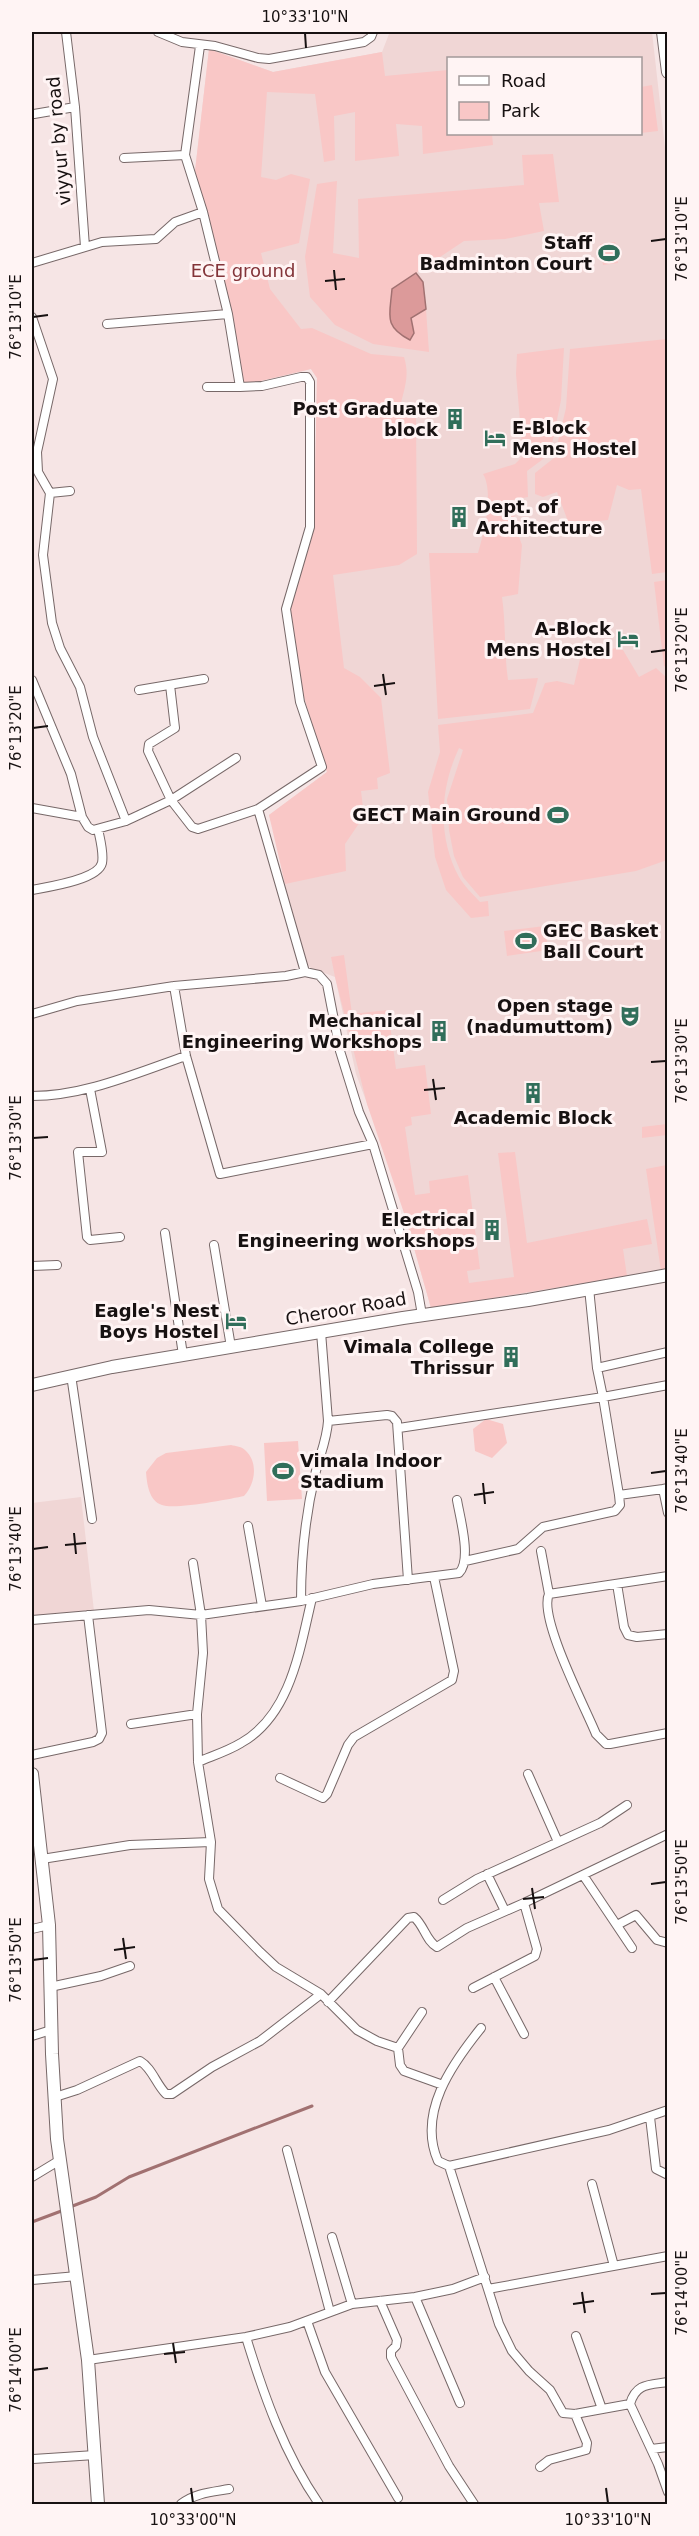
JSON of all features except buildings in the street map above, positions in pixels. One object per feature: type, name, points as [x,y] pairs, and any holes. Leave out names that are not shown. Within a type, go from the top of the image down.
[{"type":"main road","points":[[663,32],[668,72]]},
{"type":"main road","name":"Cheroor Road","points":[[32,1385],[71,1375],[183,1355],[422,1315],[528,1300],[668,1275]]},
{"type":"main road","points":[[32,1774],[49,1925],[51,2030],[60,2160],[88,2360],[98,2505]]},
{"type":"street","name":"viyyur by road","points":[[66,32],[75,107],[85,247]]},
{"type":"street","points":[[158,32],[182,42],[215,46],[269,59],[364,42],[371,37],[373,32]]},
{"type":"street","points":[[182,32],[182,42]]},
{"type":"street","points":[[200,45],[185,155],[203,212],[228,314],[240,387]]},
{"type":"street","points":[[33,114],[75,107]]},
{"type":"street","points":[[124,158],[185,155]]},
{"type":"street","points":[[32,263],[102,242],[156,239],[175,222],[203,212]]},
{"type":"street","points":[[107,324],[228,314]]},
{"type":"street","points":[[32,317],[53,380],[36,464],[50,493],[42,555],[52,623],[60,648],[80,687],[93,737],[126,821]]},
{"type":"street","points":[[170,685],[175,728],[149,744],[148,751],[171,800],[192,826],[198,829],[258,809],[322,767],[300,702],[286,609],[310,527],[310,382],[307,377],[301,377],[261,386],[207,387]]},
{"type":"street","points":[[50,493],[70,491]]},
{"type":"street","points":[[139,690],[204,679]]},
{"type":"street","points":[[32,680],[71,774],[82,817],[88,827],[98,829],[126,821],[171,800],[236,758]]},
{"type":"street","points":[[32,808],[82,817]]},
{"type":"street","points":[[258,809],[305,972]]},
{"type":"street","points":[[32,890],[96,872],[101,866],[102,856],[98,829]]},
{"type":"street","points":[[32,1014],[77,1001],[174,986],[286,976],[305,972],[319,975],[327,984],[340,1051],[359,1112],[373,1144],[418,1292],[422,1315]]},
{"type":"street","points":[[174,986],[186,1056],[220,1174],[373,1144]]},
{"type":"street","points":[[32,1096],[56,1096],[90,1089],[186,1056]]},
{"type":"street","points":[[90,1089],[102,1152],[78,1152],[87,1237],[90,1240],[120,1237]]},
{"type":"street","points":[[165,1233],[183,1355]]},
{"type":"street","points":[[214,1245],[231,1347]]},
{"type":"street","points":[[32,1266],[57,1265]]},
{"type":"street","points":[[465,1561],[518,1549],[543,1527],[615,1511],[620,1505],[597,1368],[590,1288]]},
{"type":"street","points":[[301,1601],[305,1523],[315,1474],[327,1436],[328,1421],[321,1332]]},
{"type":"street","points":[[597,1368],[668,1352]]},
{"type":"street","points":[[71,1375],[92,1519]]},
{"type":"street","points":[[399,1428],[603,1397],[668,1384]]},
{"type":"street","points":[[328,1421],[387,1415],[395,1418],[399,1428],[408,1580]]},
{"type":"street","points":[[619,1495],[665,1489],[668,1513]]},
{"type":"street","points":[[32,1620],[149,1610],[201,1615],[301,1601],[374,1584],[459,1573],[464,1568],[465,1561],[457,1500]]},
{"type":"street","points":[[248,1526],[262,1606]]},
{"type":"street","points":[[541,1551],[549,1594],[546,1600],[555,1639],[596,1734],[606,1744],[610,1744],[668,1733]]},
{"type":"street","points":[[193,1563],[201,1615],[203,1653],[197,1714],[198,1762],[211,1842],[209,1879],[218,1910],[236,1930],[276,1966],[321,1994],[357,2030],[377,2041],[398,2048]]},
{"type":"street","points":[[549,1594],[668,1575]]},
{"type":"street","points":[[280,1778],[323,1798],[354,1737],[452,1680],[454,1671],[434,1577]]},
{"type":"street","points":[[617,1584],[624,1626],[628,1635],[637,1637],[668,1634]]},
{"type":"street","points":[[198,1762],[242,1743],[269,1720],[284,1696],[312,1598]]},
{"type":"street","points":[[32,1755],[93,1742],[99,1739],[102,1732],[88,1615]]},
{"type":"street","points":[[131,1724],[197,1714]]},
{"type":"street","points":[[528,1774],[558,1842]]},
{"type":"street","points":[[443,1900],[487,1874],[600,1823],[627,1805]]},
{"type":"street","points":[[328,2002],[408,1918],[414,1917],[418,1920],[429,1940],[437,1947],[467,1928],[668,1834]]},
{"type":"street","points":[[42,1859],[130,1845],[211,1842]]},
{"type":"street","points":[[487,1874],[505,1911]]},
{"type":"street","points":[[583,1875],[632,1948]]},
{"type":"street","points":[[473,1988],[535,1956],[537,1949],[524,1903]]},
{"type":"street","points":[[617,1925],[636,1915],[657,1940],[668,1942]]},
{"type":"street","points":[[32,1929],[49,1925]]},
{"type":"street","points":[[50,1987],[101,1976],[130,1966]]},
{"type":"street","points":[[494,1977],[524,2034]]},
{"type":"street","points":[[55,2097],[77,2090],[140,2061],[147,2065],[159,2088],[166,2094],[172,2094],[212,2067],[260,2041],[321,1994]]},
{"type":"street","points":[[422,2012],[398,2048],[400,2065],[404,2071],[443,2085]]},
{"type":"street","points":[[482,2028],[460,2054],[443,2085],[433,2112],[433,2149],[438,2161],[449,2166],[609,2130],[668,2110]]},
{"type":"street","points":[[32,2036],[51,2030]]},
{"type":"street","points":[[650,2117],[656,2169],[668,2175]]},
{"type":"street","points":[[287,2150],[330,2312]]},
{"type":"street","points":[[32,2177],[60,2160]]},
{"type":"street","points":[[449,2166],[499,2324],[512,2351],[550,2390],[563,2413],[575,2414],[630,2404]]},
{"type":"street","points":[[592,2184],[614,2266]]},
{"type":"street","points":[[332,2237],[352,2304]]},
{"type":"street","points":[[488,2289],[668,2256]]},
{"type":"street","points":[[32,2280],[76,2276]]},
{"type":"street","points":[[88,2360],[246,2337],[307,2321],[352,2304],[415,2297],[453,2289],[485,2277]]},
{"type":"street","points":[[415,2297],[460,2403]]},
{"type":"street","points":[[380,2301],[397,2340],[396,2346],[391,2351],[391,2357],[449,2466],[474,2505]]},
{"type":"street","points":[[307,2321],[325,2372],[398,2498]]},
{"type":"street","points":[[576,2336],[602,2409]]},
{"type":"street","points":[[246,2337],[265,2401],[288,2451],[319,2505]]},
{"type":"street","points":[[668,2382],[637,2389],[633,2393],[630,2404],[668,2492]]},
{"type":"street","points":[[540,2467],[549,2460],[586,2450],[575,2414]]},
{"type":"street","points":[[651,2449],[668,2447]]},
{"type":"street","points":[[33,2460],[95,2455]]},
{"type":"street","points":[[181,2505],[202,2493],[229,2489]]},
{"type":"shaded area","points":[[387,32],[652,32],[668,174],[667,1270],[431,1308],[392,1170],[356,1074],[335,977],[311,968],[302,959],[290,914],[278,845],[269,815],[327,772],[304,697],[289,610],[314,526],[317,378],[311,369],[248,384],[195,171],[209,49],[273,72],[382,52],[389,34]]},
{"type":"shaded area","points":[[416,273],[423,282],[426,309],[411,318],[414,333],[410,340],[401,335],[392,325],[390,306],[392,289]]},
{"type":"shaded area","points":[[81,1497],[94,1611],[32,1618],[32,1503]]},
{"type":"green space","name":"ECE ground","points":[[209,49],[273,72],[382,52],[385,76],[447,70],[447,135],[492,135],[493,145],[423,154],[422,126],[396,124],[399,156],[355,161],[355,112],[334,116],[335,160],[324,162],[315,94],[267,92],[261,177],[276,180],[291,174],[310,179],[299,243],[261,253],[270,289],[301,329],[312,328],[371,354],[404,357],[407,372],[399,414],[416,416],[417,554],[399,565],[333,575],[344,668],[360,677],[381,698],[390,773],[377,778],[378,789],[361,791],[364,816],[345,844],[346,871],[285,884],[269,815],[327,772],[304,697],[289,610],[314,526],[317,378],[311,369],[248,384],[242,381],[228,300],[195,171]]},
{"type":"green space","points":[[652,85],[658,131],[642,133],[642,87]]},
{"type":"green space","points":[[553,154],[559,202],[539,203],[544,231],[505,239],[464,241],[392,289],[414,333],[411,318],[426,309],[429,352],[373,344],[335,325],[310,297],[305,257],[317,184],[337,181],[333,253],[359,258],[358,199],[524,185],[522,155]]},
{"type":"green space","name":"Staff Badminton Court","points":[[615,242],[618,263],[603,265],[600,244]]},
{"type":"green space","points":[[667,339],[667,572],[652,574],[641,489],[629,490],[617,485],[608,520],[569,524],[557,492],[543,497],[535,494],[535,473],[554,458],[566,408],[570,349]]},
{"type":"green space","points":[[564,348],[561,400],[550,454],[527,471],[528,497],[512,500],[516,529],[522,545],[518,594],[502,597],[508,680],[538,678],[530,709],[438,719],[429,553],[478,553],[488,502],[488,491],[483,474],[515,464],[523,456],[516,374],[517,354]]},
{"type":"green space","points":[[668,580],[667,668],[664,666],[654,582]]},
{"type":"green space","name":"GECT Main Ground","points":[[616,648],[623,650],[639,677],[656,668],[667,678],[667,860],[636,871],[480,897],[463,877],[454,856],[449,830],[447,799],[463,750],[459,748],[448,779],[444,829],[452,862],[459,877],[480,902],[488,901],[489,916],[471,918],[446,890],[435,857],[428,792],[440,752],[438,725],[533,713],[545,683],[557,681],[574,685],[581,655]]},
{"type":"green space","name":"GEC Basket Ball Court","points":[[545,926],[548,950],[507,956],[504,931]]},
{"type":"green space","points":[[344,955],[352,1014],[388,1010],[396,1069],[425,1065],[431,1114],[411,1117],[412,1125],[405,1127],[415,1195],[430,1193],[429,1181],[468,1175],[480,1269],[467,1271],[469,1283],[514,1277],[498,1153],[515,1152],[527,1243],[647,1219],[652,1244],[623,1249],[627,1276],[431,1308],[405,1216],[367,1104],[335,977],[331,957]]},
{"type":"green space","points":[[667,1124],[667,1135],[642,1138],[642,1127]]},
{"type":"green space","points":[[667,1165],[667,1270],[661,1271],[646,1169]]},
{"type":"green space","points":[[486,1419],[503,1424],[507,1443],[492,1458],[475,1451],[473,1429]]},
{"type":"green space","name":"Vimala Indoor Stadium","points":[[298,1441],[302,1499],[267,1501],[264,1443]]},
{"type":"green space","points":[[231,1445],[244,1449],[254,1467],[251,1486],[244,1496],[202,1504],[168,1506],[158,1503],[151,1496],[146,1472],[157,1458],[166,1453]]},
{"type":"waterway","points":[[70,2207],[96,2197],[129,2177],[312,2106]]},
{"type":"waterway","points":[[32,2222],[64,2210]]},
{"type":"place","name":"Staff Badminton Court","points":[[609,253]]},
{"type":"place","name":"Post Graduate block","points":[[455,419]]},
{"type":"place","name":"E-Block Mens Hostel","points":[[495,438]]},
{"type":"place","name":"Dept. of Architecture","points":[[459,517]]},
{"type":"place","name":"A-Block Mens Hostel","points":[[628,639]]},
{"type":"place","name":"GECT Main Ground","points":[[558,815]]},
{"type":"place","name":"GEC Basket Ball Court","points":[[526,941]]},
{"type":"place","name":"Open stage (nadumuttom)","points":[[630,1016]]},
{"type":"place","name":"Mechanical Engineering Workshops","points":[[439,1031]]},
{"type":"place","name":"Academic Block","points":[[533,1093]]},
{"type":"place","name":"Electrical Engineering workshops","points":[[492,1230]]},
{"type":"place","name":"Eagle's Nest Boys Hostel","points":[[236,1321]]},
{"type":"place","name":"Vimala College Thrissur","points":[[511,1357]]},
{"type":"place","name":"Vimala Indoor Stadium","points":[[283,1471]]}]
